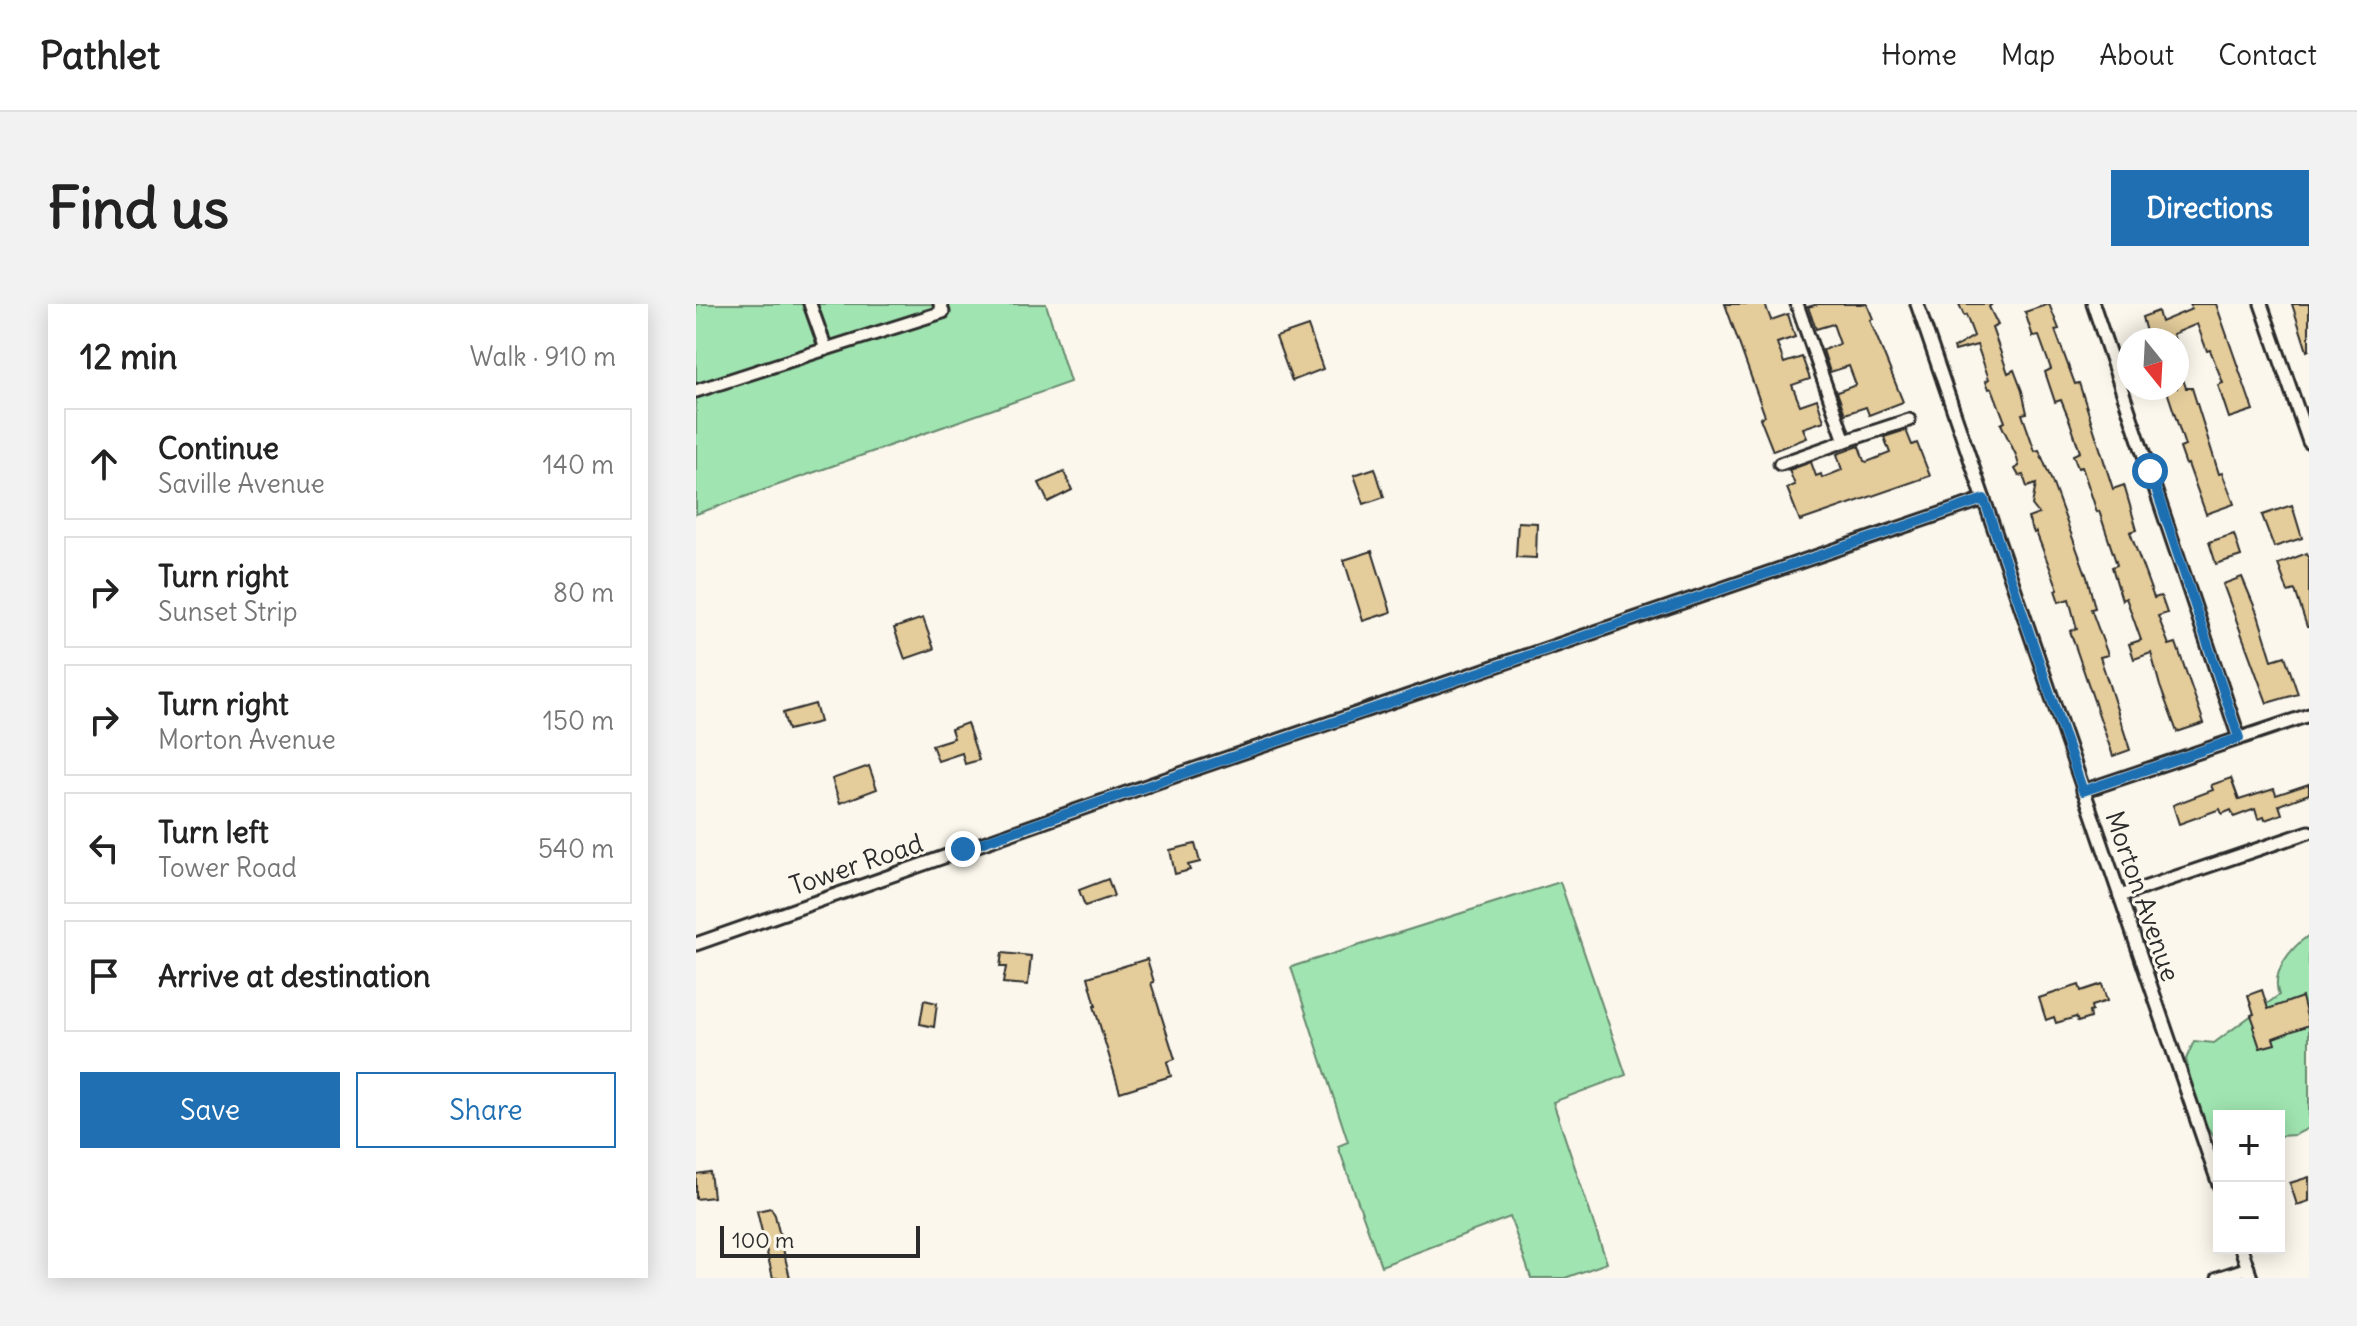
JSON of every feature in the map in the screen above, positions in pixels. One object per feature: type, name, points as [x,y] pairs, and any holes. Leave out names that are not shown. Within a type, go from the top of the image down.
[{"type":"street","points":[[810,304],[826,349]]},
{"type":"street","points":[[696,391],[943,312],[940,304]]},
{"type":"street","points":[[1797,304],[1845,441]]},
{"type":"street","name":"Morton Avenue","points":[[1917,304],[2218,1182]]},
{"type":"street","points":[[2093,304],[2239,738]]},
{"type":"street","points":[[2261,304],[2309,442]]},
{"type":"street","points":[[1780,464],[1909,420]]},
{"type":"street","name":"Tower Road","points":[[696,944],[1186,772],[1984,499]]},
{"type":"street","points":[[2083,791],[2309,715]]},
{"type":"street","points":[[2120,896],[2309,832]]},
{"type":"street","points":[[2218,1278],[2250,1273],[2243,1254]]},
{"type":"green space","points":[[696,304],[1046,304],[1070,382],[696,514]]},
{"type":"green space","points":[[1560,882],[1626,1075],[1553,1102],[1607,1263],[1565,1278],[1531,1278],[1510,1217],[1381,1266],[1338,1146],[1348,1142],[1291,967]]},
{"type":"green space","points":[[2309,935],[2309,1128],[2295,1135],[2285,1136],[2285,1110],[2213,1110],[2213,1136],[2202,1120],[2186,1059],[2194,1041],[2214,1043],[2279,995],[2277,978],[2280,969],[2295,947]]},
{"type":"building","points":[[1725,304],[1765,304],[1771,320],[1788,314],[1795,337],[1777,343],[1784,363],[1802,357],[1810,379],[1792,385],[1800,405],[1817,399],[1824,421],[1803,428],[1807,438],[1773,451],[1760,418],[1765,416]]},
{"type":"building","points":[[1818,304],[1867,304],[1873,319],[1870,320],[1903,402],[1869,415],[1866,407],[1845,414],[1837,392],[1856,385],[1849,366],[1830,372],[1823,350],[1840,344],[1833,324],[1816,329],[1808,307]]},
{"type":"building","points":[[1959,304],[1992,304],[1989,307],[1998,325],[1992,328],[2008,373],[2014,370],[2027,413],[2022,414],[2035,451],[2039,450],[2051,479],[2087,577],[2095,608],[2091,609],[2108,655],[2100,657],[2130,750],[2113,756],[2070,631],[2077,629],[2069,599],[2059,602],[2055,590],[2058,589],[2028,518],[2039,514],[2032,505],[2036,484],[2027,487],[2023,475],[2019,476],[2015,469],[2019,466],[2016,455],[2001,424],[2005,422],[1992,388],[1989,389],[1986,381],[1989,379],[1977,345],[1955,351],[1954,348],[1974,336]]},
{"type":"building","points":[[2049,304],[2059,329],[2055,330],[2075,384],[2079,383],[2113,489],[2124,485],[2137,530],[2130,532],[2154,598],[2161,596],[2167,613],[2158,616],[2169,645],[2176,643],[2204,723],[2177,732],[2151,653],[2134,659],[2129,644],[2141,640],[2126,598],[2122,600],[2112,567],[2117,565],[2099,511],[2082,467],[2078,468],[2073,455],[2080,452],[2070,422],[2061,400],[2055,402],[2045,372],[2051,369],[2039,336],[2033,337],[2025,312]]},
{"type":"building","points":[[2190,304],[2216,304],[2253,410],[2229,418],[2218,385],[2223,383],[2197,324],[2187,328],[2145,328],[2142,317],[2158,311],[2161,322],[2192,309]]},
{"type":"building","points":[[2292,304],[2309,304],[2307,351]]},
{"type":"building","points":[[1308,326],[1323,369],[1292,381],[1276,337]]},
{"type":"building","points":[[2189,388],[2192,388],[2219,474],[2222,473],[2234,504],[2206,514],[2180,448],[2185,446],[2170,400],[2189,400]]},
{"type":"building","points":[[1906,430],[1912,445],[1917,443],[1930,476],[1800,521],[1787,488],[1795,485],[1789,470],[1811,462],[1816,476],[1821,474],[1822,478],[1842,470],[1837,454],[1859,446],[1867,462],[1890,453],[1884,437]]},
{"type":"building","points":[[1375,468],[1384,497],[1364,504],[1354,475]]},
{"type":"building","points":[[1064,472],[1072,490],[1048,502],[1039,483]]},
{"type":"building","points":[[2292,505],[2302,538],[2274,547],[2262,515]]},
{"type":"building","points":[[1518,522],[1537,523],[1536,558],[1516,557]]},
{"type":"building","points":[[2234,534],[2241,556],[2216,564],[2209,542]]},
{"type":"building","points":[[1372,551],[1391,612],[1363,621],[1344,560]]},
{"type":"building","points":[[2307,553],[2309,627],[2295,590],[2288,592],[2278,564]]},
{"type":"building","points":[[2242,577],[2272,660],[2285,656],[2298,694],[2267,703],[2223,584]]},
{"type":"building","points":[[923,618],[934,649],[905,659],[894,628]]},
{"type":"building","points":[[815,704],[820,722],[788,730],[783,713]]},
{"type":"building","points":[[967,723],[979,760],[965,764],[962,753],[938,761],[932,745],[954,738],[951,729]]},
{"type":"building","points":[[869,766],[877,789],[840,803],[832,779]]},
{"type":"building","points":[[2231,778],[2239,800],[2274,789],[2276,795],[2309,784],[2309,794],[2279,805],[2282,814],[2265,820],[2264,817],[2258,819],[2255,809],[2234,817],[2231,810],[2222,814],[2220,809],[2179,824],[2173,805],[2213,790],[2211,785]]},
{"type":"building","points":[[1195,844],[1200,862],[1188,865],[1190,870],[1175,874],[1170,850]]},
{"type":"building","points":[[1108,879],[1114,896],[1085,906],[1079,890]]},
{"type":"building","points":[[1002,953],[1031,956],[1028,985],[1003,983],[1006,967],[1000,967]]},
{"type":"building","points":[[1147,959],[1154,982],[1151,983],[1175,1059],[1167,1062],[1171,1076],[1120,1092],[1088,977]]},
{"type":"building","points":[[2102,984],[2107,1001],[2091,1006],[2090,1018],[2078,1022],[2076,1017],[2056,1023],[2054,1017],[2046,1020],[2039,998],[2079,985],[2081,991]]},
{"type":"building","points":[[2262,990],[2268,1009],[2302,997],[2309,1025],[2273,1038],[2275,1044],[2260,1048],[2248,995]]},
{"type":"building","points":[[924,1000],[937,1003],[934,1027],[920,1024]]},
{"type":"building","points":[[710,1172],[713,1197],[696,1199],[696,1174]]},
{"type":"building","points":[[2309,1177],[2309,1201],[2297,1205],[2290,1183]]},
{"type":"building","points":[[771,1208],[790,1278],[773,1278],[757,1211]]},
{"type":"route","points":[[963,849],[1984,499],[2083,791],[2239,738],[2150,471]]}]
